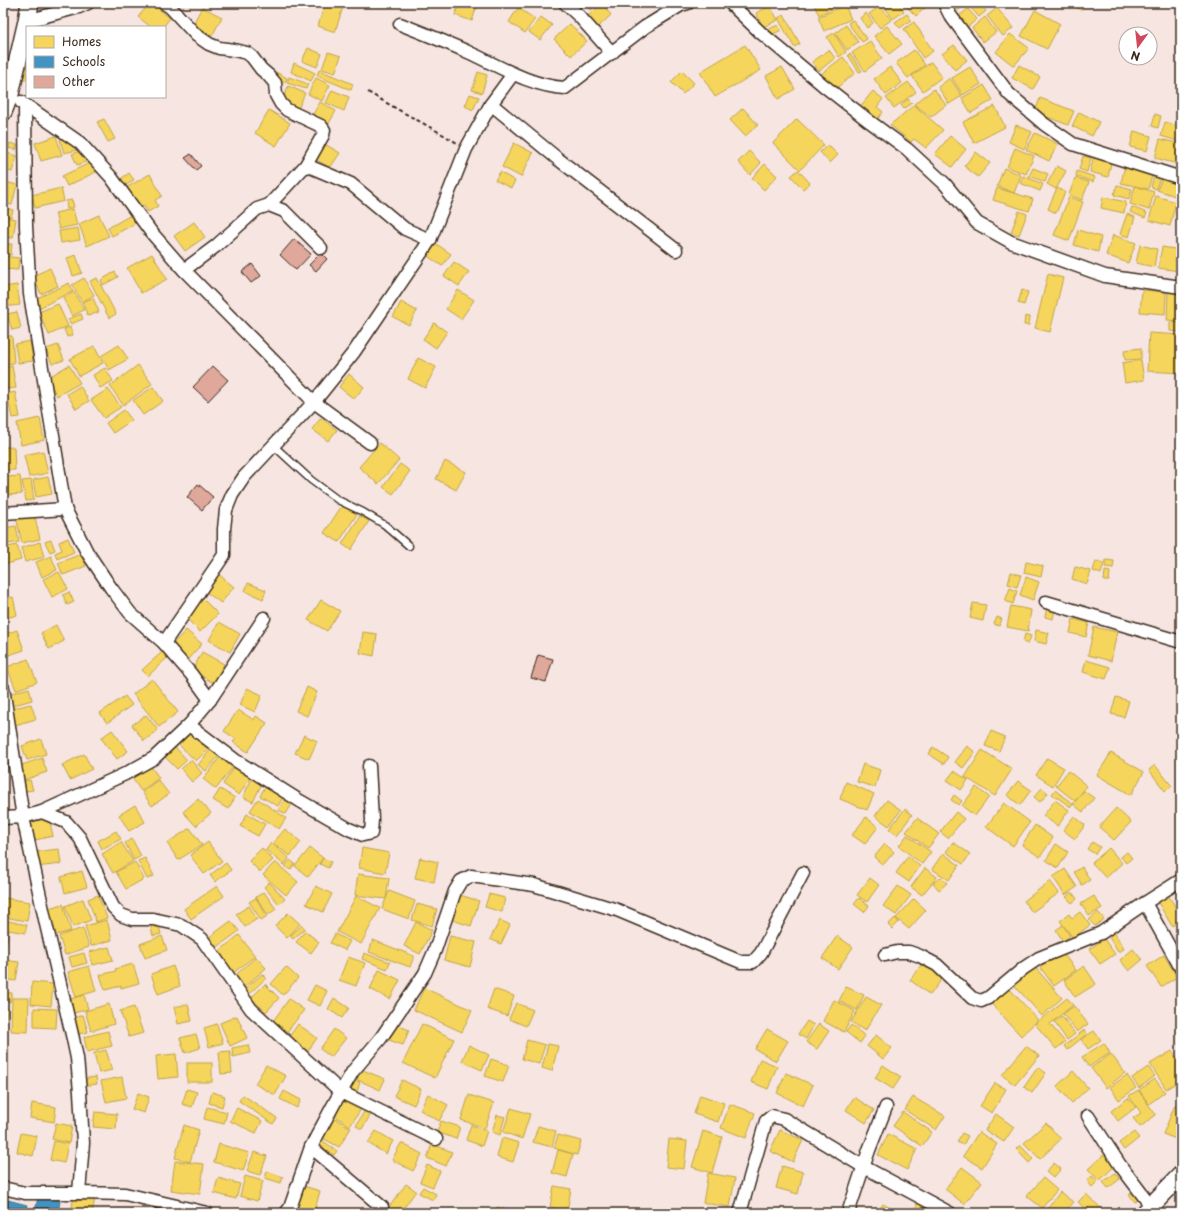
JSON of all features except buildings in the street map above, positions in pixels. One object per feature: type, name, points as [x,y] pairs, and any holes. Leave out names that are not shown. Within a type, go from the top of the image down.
[{"type":"street","points":[[3,112],[10,94],[30,3]]},
{"type":"street","points":[[27,21],[80,8],[88,3]]},
{"type":"street","points":[[164,3],[170,7],[196,35],[209,44],[219,48],[247,53],[275,83],[276,95],[281,104],[287,110],[321,126],[324,130],[323,135],[306,165],[269,205],[257,209],[216,246],[184,270]]},
{"type":"street","points":[[565,3],[579,16],[612,53]]},
{"type":"street","points":[[400,24],[468,52],[513,74],[553,87],[565,88],[645,27],[681,5],[688,3]]},
{"type":"street","points":[[730,3],[760,32],[823,85],[907,149],[945,184],[977,223],[1011,242],[1106,276],[1181,288]]},
{"type":"street","points":[[944,3],[950,14],[1009,94],[1044,124],[1074,144],[1181,178]]},
{"type":"street","points":[[164,643],[224,555],[226,510],[232,495],[244,478],[314,402],[354,352],[430,240],[466,149],[491,104],[513,74]]},
{"type":"street","points":[[10,94],[80,143],[111,177],[151,232],[184,270],[314,402],[370,443]]},
{"type":"street","points":[[491,104],[558,159],[676,250]]},
{"type":"street","points":[[25,105],[26,226],[30,294],[65,509],[87,552],[111,588],[130,613],[164,643],[210,700]]},
{"type":"street","points":[[306,165],[351,184],[405,229],[430,240]]},
{"type":"street","points":[[269,205],[284,211],[321,248]]},
{"type":"street","points":[[3,513],[65,509]]},
{"type":"street","points":[[1046,602],[1181,642]]},
{"type":"street","points":[[3,818],[23,817],[42,812],[125,774],[154,758],[189,725],[210,700],[264,618]]},
{"type":"street","points":[[3,688],[23,817],[77,1058],[83,1143],[80,1193]]},
{"type":"street","points":[[189,725],[235,760],[300,802],[363,835],[371,833],[372,820],[369,766]]},
{"type":"street","points":[[42,812],[66,822],[80,838],[113,907],[121,915],[132,919],[153,919],[181,925],[202,939],[250,1009],[341,1092],[436,1139]]},
{"type":"street","points":[[286,1213],[290,1208],[311,1147],[353,1071],[381,1038],[425,973],[435,950],[455,891],[461,881],[471,876],[534,885],[617,910],[742,962],[754,962],[761,953],[803,873]]},
{"type":"street","points":[[885,955],[897,952],[909,952],[920,956],[937,965],[972,998],[981,1001],[988,998],[1024,968],[1039,958],[1101,933],[1181,880]]},
{"type":"street","points":[[1145,903],[1181,968]]},
{"type":"street","points":[[848,1213],[886,1107]]},
{"type":"street","points":[[740,1213],[766,1121],[772,1116],[784,1120],[864,1167],[950,1213]]},
{"type":"street","points":[[1088,1116],[1149,1209],[1181,1175]]},
{"type":"street","points":[[311,1147],[382,1207]]},
{"type":"street","points":[[3,1188],[26,1193],[124,1194],[207,1213]]},
{"type":"lane","points":[[274,446],[311,480],[338,500],[385,525],[409,546]]},
{"type":"path","points":[[368,92],[466,149]]}]
